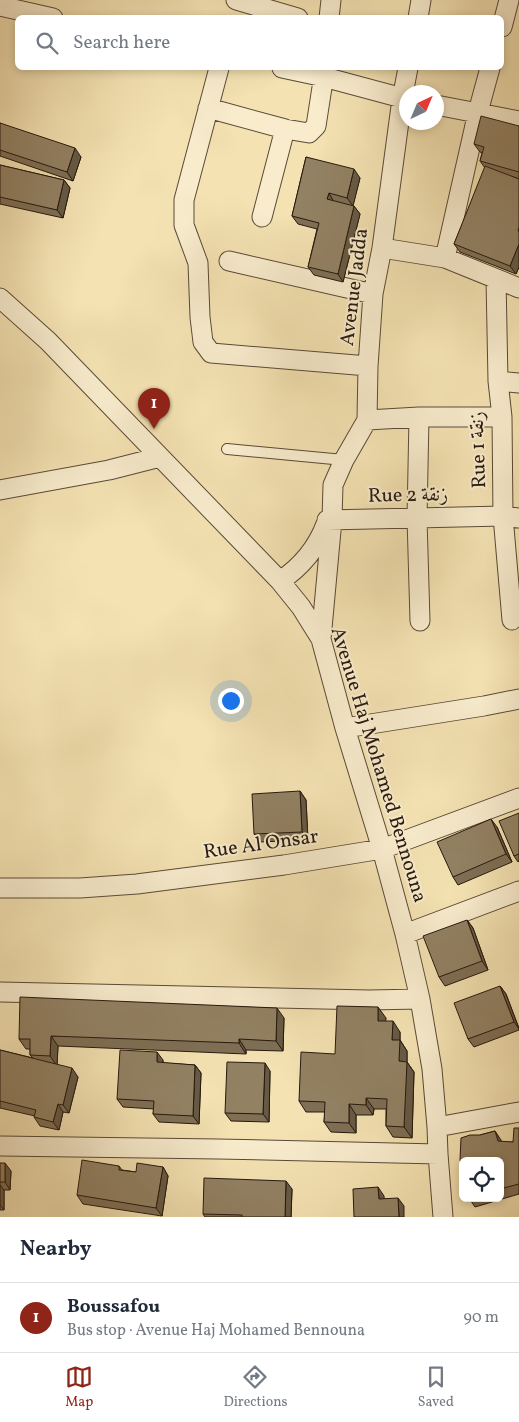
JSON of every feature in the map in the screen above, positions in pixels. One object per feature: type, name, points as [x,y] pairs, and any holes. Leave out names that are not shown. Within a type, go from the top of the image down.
[{"type":"street","points":[[236,0],[288,15]]},
{"type":"street","points":[[329,15],[331,0]]},
{"type":"street","points":[[418,15],[421,0]]},
{"type":"street","points":[[504,19],[509,0]]},
{"type":"street","points":[[0,6],[40,15]]},
{"type":"street","points":[[218,70],[184,200],[184,225],[198,264],[203,342],[211,353],[368,366]]},
{"type":"street","points":[[303,70],[324,72],[399,97]]},
{"type":"street","name":"Avenue Jadda","points":[[406,85],[408,70]]},
{"type":"street","points":[[445,258],[489,70]]},
{"type":"street","points":[[208,108],[285,129],[309,133],[314,129],[324,72]]},
{"type":"street","points":[[444,106],[519,121]]},
{"type":"street","points":[[262,217],[285,129]]},
{"type":"street","name":"Avenue Jadda","points":[[321,639],[333,485],[344,460],[367,420],[368,366],[373,294],[382,248],[399,130]]},
{"type":"street","points":[[382,248],[445,258],[519,288]]},
{"type":"street","points":[[229,261],[373,294]]},
{"type":"street","name":"Rue 1 زنقة","points":[[496,279],[498,381],[511,517],[512,620]]},
{"type":"street","name":"Avenue Haj Mohamed Bennouna","points":[[0,298],[48,341],[280,581],[301,607],[321,639],[345,728],[382,849],[420,999],[432,1069],[443,1217]]},
{"type":"street","points":[[498,381],[519,383]]},
{"type":"street","points":[[367,420],[419,417],[502,417]]},
{"type":"street","points":[[419,417],[417,518],[420,622]]},
{"type":"street","points":[[0,490],[109,470],[160,457]]},
{"type":"street","name":"Avenue Jadda","points":[[280,581],[295,570],[315,547],[330,515]]},
{"type":"street","name":"Rue 2 زنقة","points":[[330,515],[417,518],[511,517]]},
{"type":"street","points":[[345,728],[519,699]]},
{"type":"street","name":"Rue Al Onsar","points":[[0,888],[80,888],[137,884],[284,866],[382,849],[519,798]]},
{"type":"street","points":[[405,934],[519,891]]},
{"type":"street","points":[[0,992],[370,1000],[420,999]]},
{"type":"street","points":[[437,1128],[519,1112]]},
{"type":"street","points":[[0,1146],[438,1154]]},
{"type":"lane","points":[[227,449],[344,460]]},
{"type":"building","points":[[481,116],[519,126],[519,172],[480,161],[484,147],[474,144]]},
{"type":"building","points":[[0,123],[75,148],[67,172],[0,150]]},
{"type":"building","points":[[306,157],[354,169],[347,198],[329,193],[327,199],[354,206],[338,274],[308,267],[319,223],[292,216]]},
{"type":"building","points":[[0,165],[64,180],[57,210],[0,197]]},
{"type":"building","points":[[485,166],[519,179],[519,244],[510,266],[454,244]]},
{"type":"building","points":[[300,791],[302,832],[254,834],[252,794]]},
{"type":"building","points":[[519,813],[519,854],[514,856],[499,821]]},
{"type":"building","points":[[491,819],[506,854],[453,877],[437,842]]},
{"type":"building","points":[[467,920],[482,961],[439,977],[423,936]]},
{"type":"building","points":[[500,986],[514,1022],[468,1039],[454,1003]]},
{"type":"building","points":[[20,997],[277,1008],[276,1041],[239,1039],[239,1043],[51,1036],[50,1056],[30,1055],[30,1039],[19,1039]]},
{"type":"building","points":[[337,1006],[378,1007],[378,1021],[393,1021],[392,1040],[400,1040],[399,1061],[407,1062],[404,1127],[386,1126],[387,1099],[366,1098],[366,1105],[349,1104],[349,1123],[324,1122],[325,1102],[299,1101],[301,1052],[335,1054]]},
{"type":"building","points":[[0,1050],[72,1068],[63,1105],[58,1104],[53,1122],[34,1117],[36,1110],[0,1101]]},
{"type":"building","points":[[120,1050],[157,1052],[157,1062],[195,1065],[193,1116],[153,1114],[154,1101],[117,1099]]},
{"type":"building","points":[[227,1062],[265,1063],[263,1114],[225,1113]]},
{"type":"building","points":[[514,1128],[519,1128],[519,1184],[504,1188],[504,1157],[460,1157],[461,1138],[470,1135],[480,1135],[495,1131],[498,1141],[513,1142]]},
{"type":"building","points":[[82,1160],[119,1166],[119,1170],[136,1172],[137,1163],[163,1167],[156,1208],[77,1195]]},
{"type":"building","points":[[0,1163],[5,1163],[5,1182],[0,1182]]},
{"type":"building","points":[[204,1178],[286,1181],[285,1217],[242,1217],[242,1215],[203,1214]]},
{"type":"building","points":[[378,1187],[379,1199],[398,1198],[399,1217],[354,1217],[353,1189]]},
{"type":"place","name":"Boussafou","points":[[154,429]]}]
